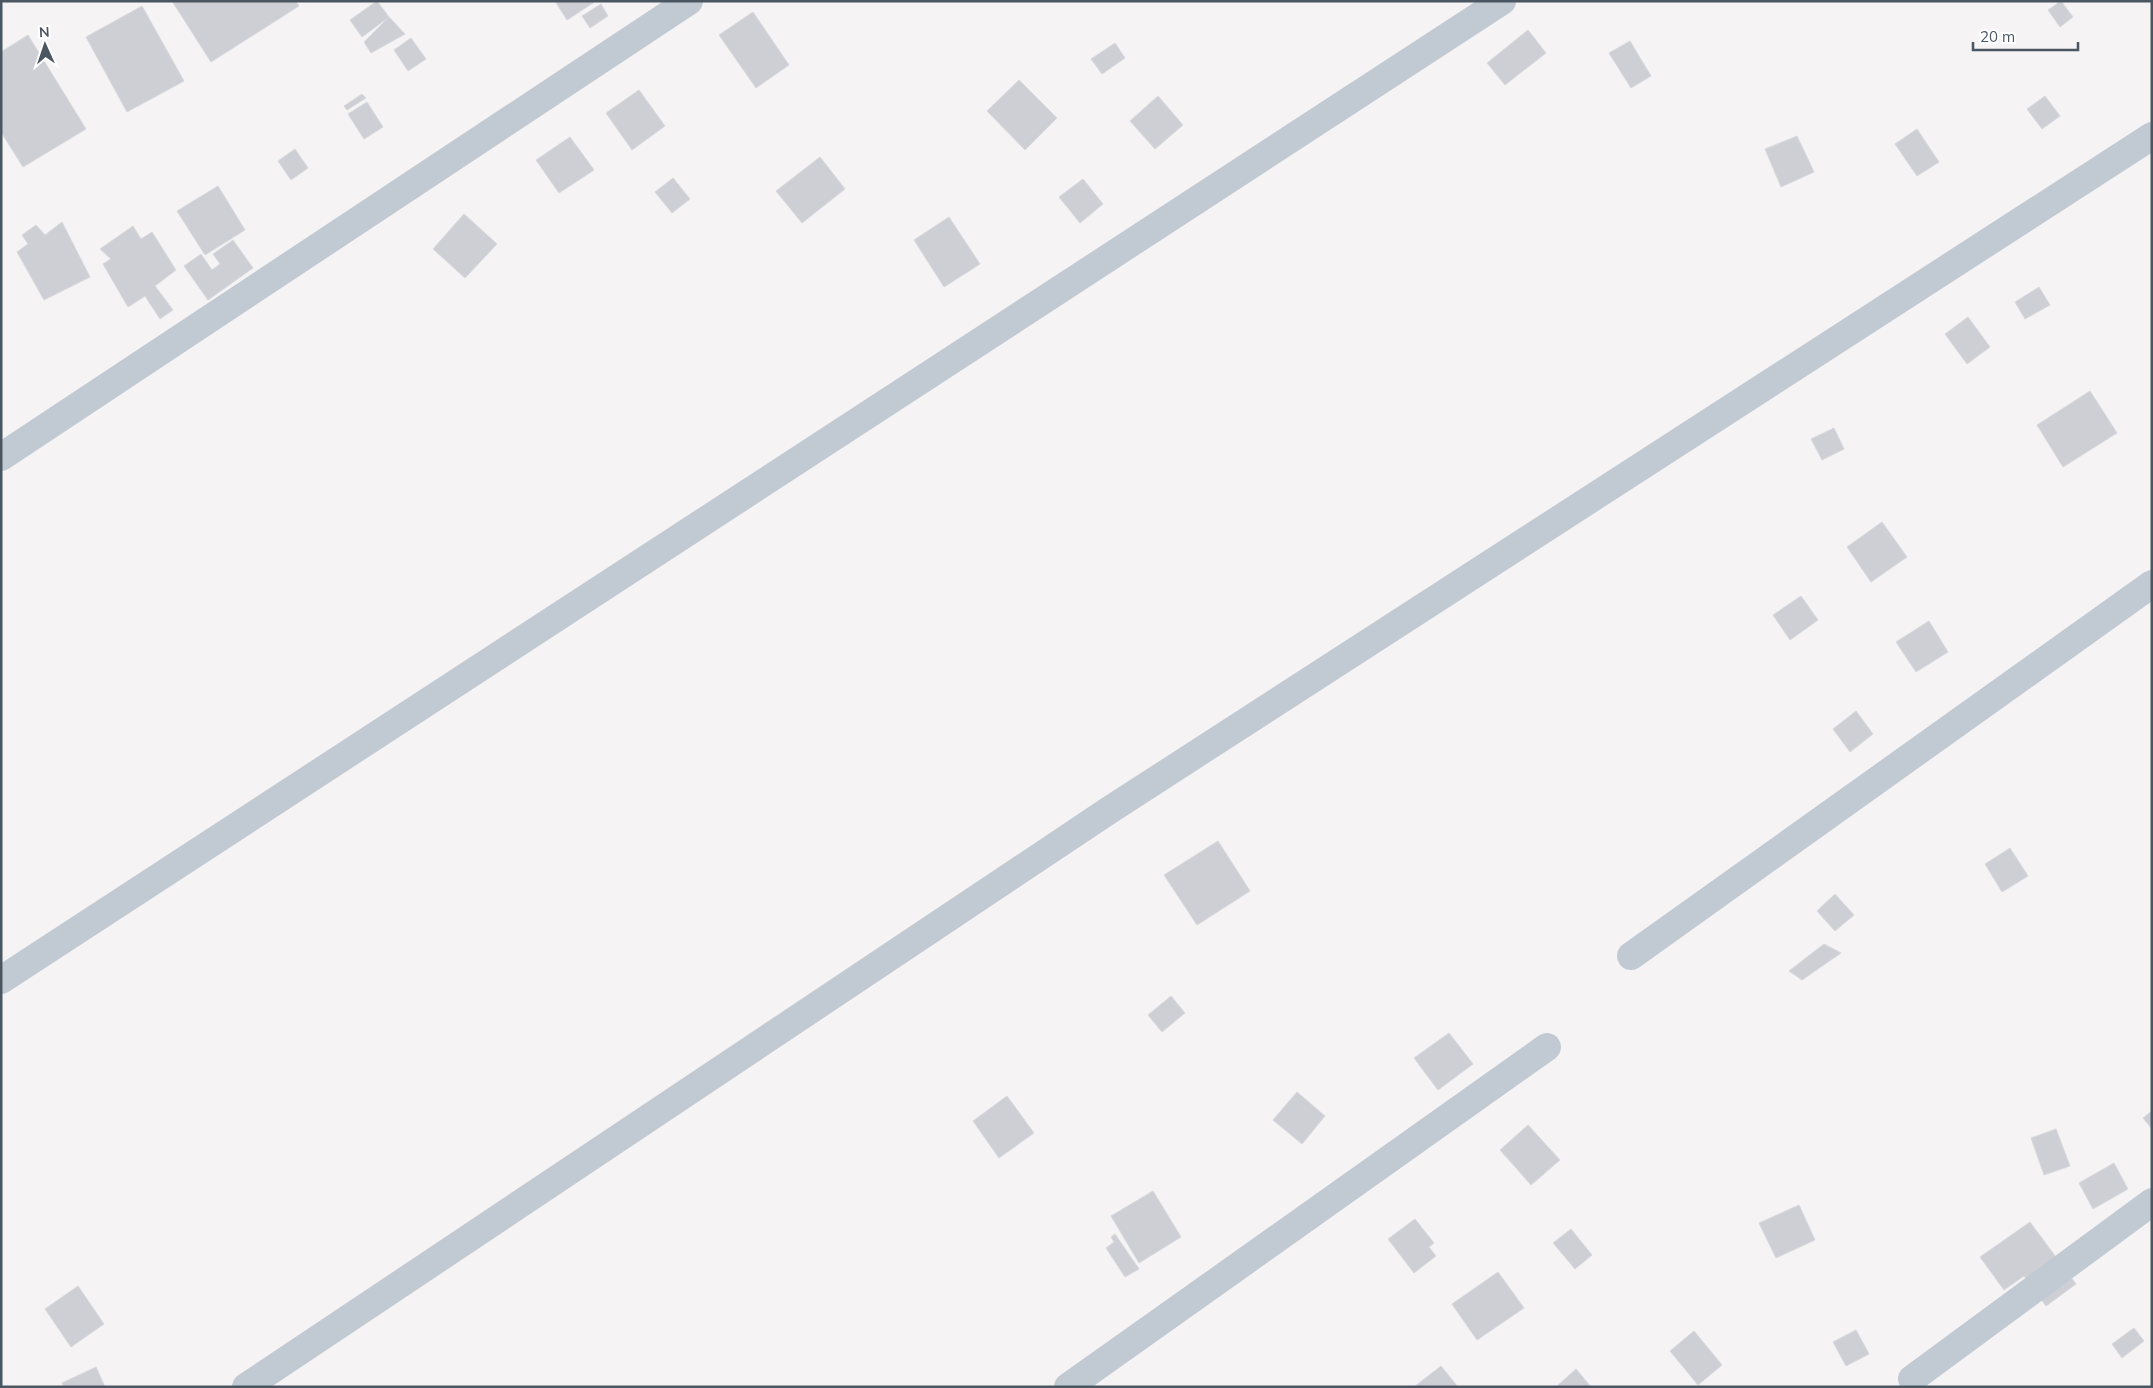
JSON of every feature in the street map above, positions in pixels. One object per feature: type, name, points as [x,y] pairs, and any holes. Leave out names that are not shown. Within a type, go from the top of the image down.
[{"type":"street","points":[[1,458],[688,1]]},
{"type":"street","points":[[1,980],[1502,1]]},
{"type":"street","points":[[246,1387],[1108,811],[2152,136]]},
{"type":"street","points":[[1631,956],[2152,584]]},
{"type":"street","points":[[1068,1387],[1547,1047]]},
{"type":"street","points":[[1912,1379],[2152,1202]]},
{"type":"building","points":[[172,1],[296,1],[299,6],[211,62]]},
{"type":"building","points":[[377,1],[389,17],[362,37],[350,20]]},
{"type":"building","points":[[555,1],[596,1],[567,20]]},
{"type":"building","points":[[2061,1],[2073,17],[2060,27],[2048,10]]},
{"type":"building","points":[[601,4],[608,16],[590,28],[582,16]]},
{"type":"building","points":[[142,6],[184,81],[127,112],[86,37]]},
{"type":"building","points":[[753,12],[789,65],[756,88],[719,35]]},
{"type":"building","points":[[389,17],[405,34],[371,53],[364,42]]},
{"type":"building","points":[[1528,30],[1546,53],[1505,85],[1487,63]]},
{"type":"building","points":[[28,35],[86,129],[23,167],[1,132],[1,52]]},
{"type":"building","points":[[411,38],[426,59],[408,71],[394,50]]},
{"type":"building","points":[[1630,41],[1651,76],[1631,88],[1609,53]]},
{"type":"building","points":[[1115,43],[1125,58],[1102,74],[1091,59]]},
{"type":"building","points":[[1019,80],[1057,118],[1025,150],[987,111]]},
{"type":"building","points":[[639,90],[665,126],[632,150],[606,113]]},
{"type":"building","points":[[362,94],[366,98],[347,110],[344,106]]},
{"type":"building","points":[[1158,96],[1183,125],[1155,149],[1130,121]]},
{"type":"building","points":[[2045,96],[2060,116],[2042,129],[2027,109]]},
{"type":"building","points":[[367,102],[383,127],[364,139],[348,114]]},
{"type":"building","points":[[1917,129],[1939,162],[1917,176],[1895,144]]},
{"type":"building","points":[[1797,136],[1814,172],[1781,187],[1765,149]]},
{"type":"building","points":[[570,137],[594,170],[559,193],[536,160]]},
{"type":"building","points":[[295,149],[308,168],[291,180],[278,161]]},
{"type":"building","points":[[820,157],[845,189],[802,223],[776,191]]},
{"type":"building","points":[[673,178],[690,199],[672,213],[655,192]]},
{"type":"building","points":[[1083,179],[1103,204],[1080,223],[1059,197]]},
{"type":"building","points":[[218,186],[245,230],[205,255],[177,211]]},
{"type":"building","points":[[464,214],[497,244],[465,278],[433,249]]},
{"type":"building","points":[[949,217],[980,264],[944,287],[914,240]]},
{"type":"building","points":[[62,222],[90,277],[44,300],[17,252],[28,244],[22,235],[36,225],[45,235]]},
{"type":"building","points":[[133,226],[141,239],[152,232],[176,270],[155,286],[173,310],[160,319],[145,296],[128,307],[103,264],[111,259],[100,249]]},
{"type":"building","points":[[233,240],[253,268],[208,300],[184,266],[201,254],[212,270],[220,264],[213,254]]},
{"type":"building","points":[[2039,287],[2050,305],[2025,319],[2015,302]]},
{"type":"building","points":[[1968,317],[1990,347],[1967,364],[1945,334]]},
{"type":"building","points":[[2090,391],[2117,433],[2063,467],[2037,425]]},
{"type":"building","points":[[1834,428],[1844,449],[1822,460],[1811,439]]},
{"type":"building","points":[[1882,522],[1907,557],[1871,582],[1847,547]]},
{"type":"building","points":[[1801,596],[1818,620],[1790,640],[1773,615]]},
{"type":"building","points":[[1929,621],[1948,652],[1916,672],[1896,642]]},
{"type":"building","points":[[1856,711],[1873,734],[1850,752],[1833,729]]},
{"type":"building","points":[[1218,841],[1250,891],[1197,925],[1164,875]]},
{"type":"building","points":[[2010,848],[2028,876],[2002,892],[1985,864]]},
{"type":"building","points":[[1835,894],[1854,915],[1835,931],[1817,911]]},
{"type":"building","points":[[1824,944],[1841,953],[1802,980],[1789,971]]},
{"type":"building","points":[[1171,996],[1185,1013],[1162,1032],[1148,1015]]},
{"type":"building","points":[[1449,1033],[1473,1064],[1438,1090],[1414,1058]]},
{"type":"building","points":[[1297,1092],[1325,1116],[1302,1144],[1273,1120]]},
{"type":"building","points":[[1007,1096],[1034,1133],[999,1158],[973,1121]]},
{"type":"building","points":[[2152,1111],[2152,1129],[2143,1118]]},
{"type":"building","points":[[1528,1125],[1560,1160],[1531,1185],[1500,1150]]},
{"type":"building","points":[[2056,1129],[2070,1166],[2044,1175],[2031,1138]]},
{"type":"building","points":[[2114,1163],[2128,1189],[2093,1209],[2079,1183]]},
{"type":"building","points":[[1153,1191],[1181,1237],[1139,1263],[1111,1216]]},
{"type":"building","points":[[1799,1205],[1815,1240],[1776,1258],[1759,1223]]},
{"type":"building","points":[[1415,1219],[1434,1243],[1429,1247],[1436,1256],[1414,1273],[1388,1239]]},
{"type":"building","points":[[2030,1222],[2076,1284],[2046,1306],[2024,1276],[2004,1290],[1980,1257]]},
{"type":"building","points":[[1571,1229],[1592,1255],[1575,1269],[1553,1243]]},
{"type":"building","points":[[1115,1234],[1139,1269],[1125,1277],[1106,1248],[1114,1242],[1111,1237]]},
{"type":"building","points":[[1498,1272],[1524,1308],[1477,1340],[1452,1304]]},
{"type":"building","points":[[78,1286],[104,1324],[71,1347],[45,1309]]},
{"type":"building","points":[[2134,1328],[2144,1341],[2122,1358],[2112,1344]]},
{"type":"building","points":[[1856,1330],[1869,1354],[1846,1366],[1833,1342]]},
{"type":"building","points":[[1694,1331],[1722,1365],[1698,1385],[1670,1351]]},
{"type":"building","points":[[1441,1366],[1458,1387],[1414,1387]]},
{"type":"building","points":[[96,1367],[105,1387],[64,1387],[62,1383]]},
{"type":"building","points":[[1576,1369],[1591,1387],[1556,1387]]}]
